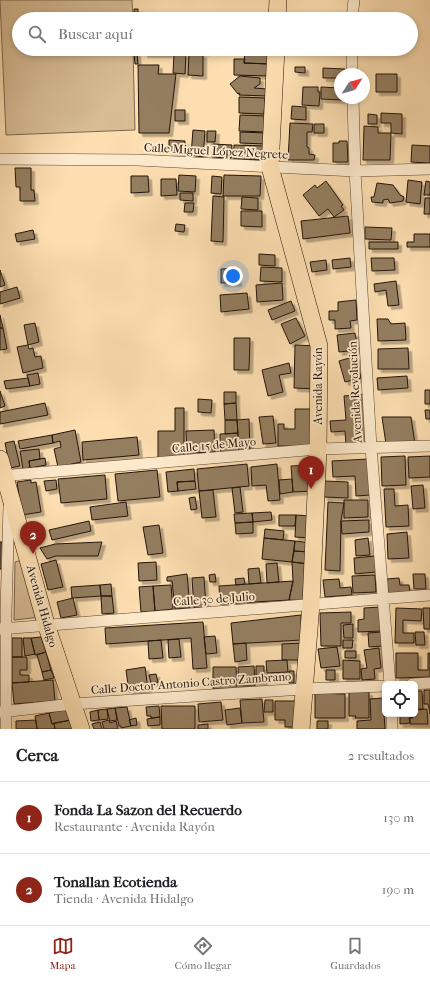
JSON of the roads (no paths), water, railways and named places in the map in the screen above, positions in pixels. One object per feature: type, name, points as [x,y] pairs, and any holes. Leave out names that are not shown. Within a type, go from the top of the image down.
[{"type":"main road","points":[[277,12],[278,0]]},
{"type":"main road","name":"Avenida Rayón","points":[[276,56],[270,167],[319,346],[318,449],[311,604],[303,689],[302,729]]},
{"type":"main road","name":"Avenida Hidalgo","points":[[0,459],[46,624],[81,729]]},
{"type":"street","points":[[353,12],[354,0]]},
{"type":"street","points":[[352,56],[352,68]]},
{"type":"street","name":"Avenida Revolución","points":[[353,104],[355,171],[371,447],[390,681]]},
{"type":"street","name":"Calle Miguel López Negrete","points":[[0,159],[137,160],[355,171],[430,169]]},
{"type":"street","name":"Calle 15 de Mayo","points":[[5,480],[318,449],[430,446]]},
{"type":"street","points":[[5,480],[3,711],[6,729]]},
{"type":"street","name":"Calle 30 de Julio","points":[[3,628],[430,595]]},
{"type":"street","points":[[418,684],[430,683]]},
{"type":"street","name":"Calle Doctor Antonio Castro Zambrano","points":[[3,711],[73,704],[303,689],[382,686]]},
{"type":"street","points":[[392,717],[392,729]]},
{"type":"place","name":"Fonda La Sazon del Recuerdo","points":[[311,489]]},
{"type":"place","name":"Tonallan Ecotienda","points":[[33,554]]}]
